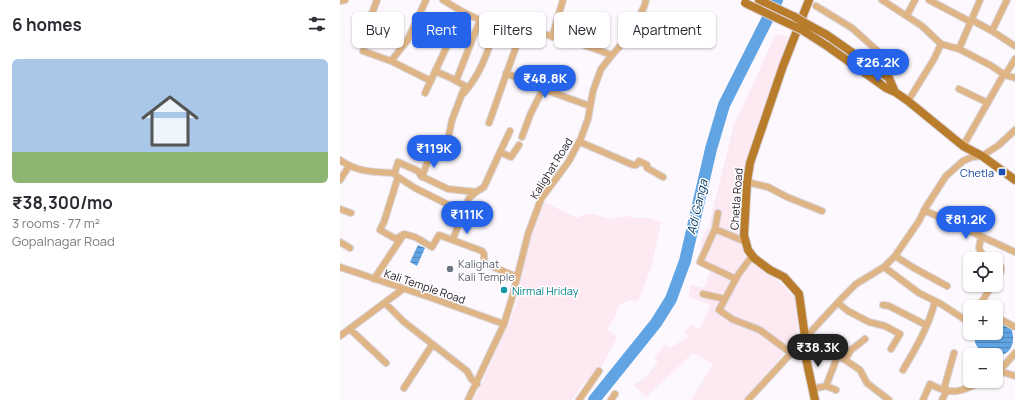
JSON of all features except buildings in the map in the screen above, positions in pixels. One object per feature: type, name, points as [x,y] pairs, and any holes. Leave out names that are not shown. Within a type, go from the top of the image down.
[{"type":"main road","points":[[759,0],[804,27],[827,46],[886,88],[908,101],[964,146],[982,156],[1015,180]]},
{"type":"main road","name":"Chetla Road","points":[[809,0],[796,31],[750,163],[747,182],[744,235],[748,250],[752,256],[770,270],[784,277],[799,294],[805,336],[805,354],[815,400]]},
{"type":"main road","points":[[743,1],[804,27],[827,35],[890,78],[895,92]]},
{"type":"street","points":[[340,1],[346,0]]},
{"type":"street","points":[[373,12],[377,0]]},
{"type":"street","points":[[391,61],[407,41],[426,0]]},
{"type":"street","points":[[442,0],[462,12]]},
{"type":"street","points":[[552,37],[563,0]]},
{"type":"street","name":"Kalighat Road","points":[[468,400],[477,384],[504,324],[528,234],[542,199],[569,162],[580,142],[588,119],[593,91],[601,69],[628,36],[646,0]]},
{"type":"street","points":[[882,0],[922,26],[941,44],[959,49],[1004,74],[1015,78]]},
{"type":"street","points":[[907,15],[915,0]]},
{"type":"street","points":[[929,0],[992,31],[1015,46]]},
{"type":"street","points":[[959,49],[980,0]]},
{"type":"street","points":[[992,31],[1007,0]]},
{"type":"street","points":[[816,6],[852,28],[881,54],[874,68]]},
{"type":"street","points":[[456,81],[479,23]]},
{"type":"street","points":[[546,36],[564,38],[612,55]]},
{"type":"street","points":[[908,101],[934,59],[941,44]]},
{"type":"street","points":[[425,93],[446,48]]},
{"type":"street","points":[[461,97],[473,83],[488,48]]},
{"type":"street","points":[[489,123],[515,48]]},
{"type":"street","points":[[363,51],[391,61],[430,81]]},
{"type":"street","points":[[964,146],[992,94],[1015,59]]},
{"type":"street","points":[[435,71],[465,86],[452,120],[448,139],[443,150]]},
{"type":"street","points":[[506,73],[542,89],[590,106]]},
{"type":"street","points":[[522,137],[530,114],[542,89]]},
{"type":"street","points":[[959,89],[988,103]]},
{"type":"street","points":[[748,400],[805,336],[856,284],[884,267],[896,256],[946,176],[963,161],[972,157],[982,156],[999,145],[1015,130]]},
{"type":"street","points":[[453,239],[469,198],[484,187],[510,131]]},
{"type":"street","points":[[580,142],[633,165],[636,165],[638,161],[647,165],[648,168],[663,177]]},
{"type":"street","points":[[500,152],[512,157],[519,145]]},
{"type":"street","points":[[422,177],[430,155]]},
{"type":"street","points":[[340,160],[349,166],[368,172],[395,175],[415,188],[464,212]]},
{"type":"street","points":[[476,192],[448,190],[422,177],[418,171],[398,162],[384,222],[380,230],[396,239],[404,234],[415,237],[432,247],[439,235],[453,239],[482,251],[484,254],[484,263],[517,277]]},
{"type":"street","points":[[340,180],[349,166]]},
{"type":"street","points":[[747,182],[768,187],[787,197],[822,211]]},
{"type":"street","points":[[340,209],[351,213]]},
{"type":"street","points":[[924,210],[1015,252]]},
{"type":"street","points":[[718,213],[715,229],[700,262],[736,279]]},
{"type":"street","points":[[715,229],[746,242]]},
{"type":"street","points":[[374,279],[404,234]]},
{"type":"street","points":[[981,237],[979,248],[981,252]]},
{"type":"street","points":[[340,242],[350,248]]},
{"type":"street","points":[[752,256],[736,279],[719,310],[732,319],[760,330],[791,353]]},
{"type":"street","points":[[896,256],[914,268],[947,286]]},
{"type":"street","name":"Kali Temple Road","points":[[340,267],[504,324]]},
{"type":"street","points":[[884,267],[919,293],[963,318]]},
{"type":"street","points":[[340,336],[403,289]]},
{"type":"street","points":[[703,294],[725,299]]},
{"type":"street","points":[[902,370],[916,347],[932,312],[934,301]]},
{"type":"street","points":[[386,303],[404,322],[467,371],[472,380],[477,384]]},
{"type":"street","points":[[838,303],[848,311],[868,322],[885,326],[900,334],[891,349]]},
{"type":"street","points":[[883,305],[889,306],[926,325]]},
{"type":"street","points":[[1003,321],[1015,327]]},
{"type":"street","points":[[350,329],[386,363]]},
{"type":"street","points":[[845,360],[851,350],[865,340]]},
{"type":"street","points":[[404,388],[432,345]]},
{"type":"street","points":[[805,347],[838,355],[860,370],[867,383],[888,400]]},
{"type":"street","points":[[942,400],[946,392],[946,385],[954,352]]},
{"type":"street","points":[[1003,366],[1015,353]]},
{"type":"street","points":[[826,386],[838,355]]},
{"type":"street","points":[[579,400],[599,371]]},
{"type":"street","points":[[1003,373],[1015,376]]},
{"type":"street","points":[[923,400],[930,384],[946,392],[968,388]]},
{"type":"street","points":[[812,389],[826,386],[836,390]]},
{"type":"street","points":[[612,400],[615,394]]},
{"type":"shaded area","points":[[776,34],[789,37],[753,140],[746,167],[740,236],[709,225],[734,125]]},
{"type":"shaded area","points":[[544,202],[577,218],[585,214],[593,214],[610,219],[627,216],[634,218],[649,218],[661,222],[652,265],[638,301],[630,300],[618,306],[616,315],[607,330],[617,336],[599,371],[582,385],[572,400],[473,400],[515,308],[531,234]]},
{"type":"shaded area","points":[[708,227],[743,244],[744,255],[783,285],[796,298],[800,323],[795,341],[743,400],[691,400],[713,364],[693,353],[646,397],[634,385],[648,375],[658,362],[654,358],[665,345],[670,348],[688,337],[684,332],[691,325],[698,329],[701,326],[711,305],[688,297],[691,285],[704,288],[710,271],[700,265],[701,241]]},
{"type":"water","points":[[418,245],[425,248],[417,266],[410,262]]},
{"type":"water","points":[[1003,321],[1007,323],[1012,330],[1012,346],[1003,354],[1003,348],[978,348],[975,340],[1003,340]]},
{"type":"waterway","name":"Adi Ganga","points":[[594,400],[656,323],[671,299],[685,261],[711,149],[724,105],[777,0]]},
{"type":"place","name":"Chetla","points":[[1002,172]]},
{"type":"place","name":"Kalighat Kali Temple","points":[[450,269]]},
{"type":"place","name":"Nirmal Hriday","points":[[504,290]]}]
